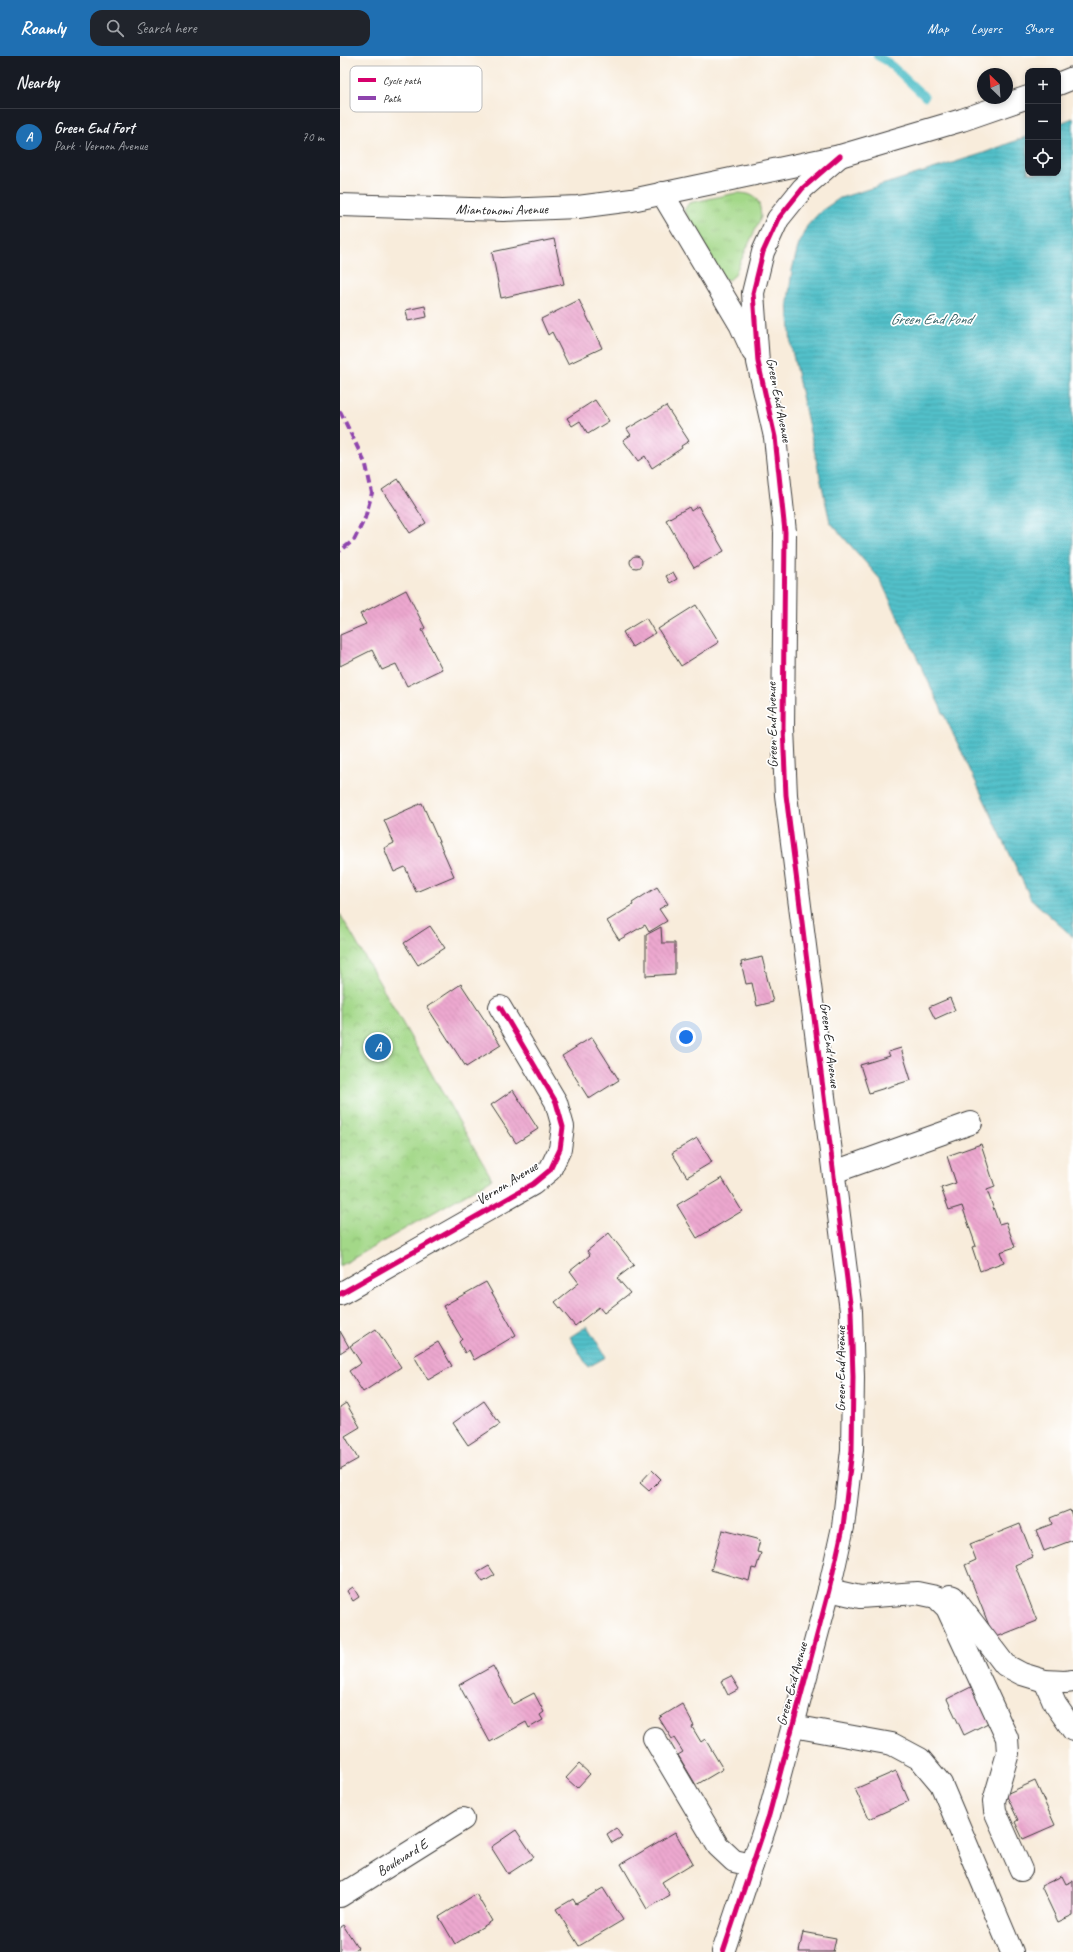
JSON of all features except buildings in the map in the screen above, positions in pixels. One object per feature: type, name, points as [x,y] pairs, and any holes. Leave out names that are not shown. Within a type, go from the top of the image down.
[{"type":"street","points":[[1061,83],[1073,78]]},
{"type":"street","name":"Green End Avenue","points":[[758,362],[740,324],[662,193],[840,156],[955,122],[1025,98]]},
{"type":"street","name":"Green End Avenue","points":[[723,1952],[769,1815],[830,1590],[843,1528],[851,1458],[853,1377],[851,1311],[786,795],[783,728],[785,532],[775,437],[758,362],[754,294],[763,252],[778,219],[804,188],[840,156]]},
{"type":"street","name":"Miantonomi Avenue","points":[[340,205],[503,210],[578,207],[632,200],[662,193]]},
{"type":"street","name":"Vernon Avenue","points":[[340,1294],[533,1184],[550,1170],[560,1149],[563,1127],[556,1102],[500,1007]]},
{"type":"street","points":[[834,1172],[971,1123]]},
{"type":"street","points":[[830,1590],[860,1597],[918,1593],[942,1593],[953,1597],[1005,1665],[1022,1674],[1045,1681],[1073,1681]]},
{"type":"street","points":[[918,1593],[936,1597],[947,1608],[1005,1731],[1008,1753],[994,1801],[995,1811],[1021,1870]]},
{"type":"street","points":[[1045,1681],[1055,1704],[1073,1730]]},
{"type":"street","points":[[793,1726],[892,1744],[920,1758],[941,1784],[1012,1952]]},
{"type":"street","points":[[654,1738],[718,1846],[734,1861],[752,1865]]},
{"type":"street","name":"Boulevard E","points":[[340,1896],[463,1818]]},
{"type":"green space","points":[[736,193],[748,194],[755,198],[758,201],[761,217],[734,276],[729,280],[724,279],[684,210],[689,203]]},
{"type":"green space","points":[[340,914],[492,1179],[340,1266]]},
{"type":"water","name":"Green End Pond","points":[[1073,118],[1073,937],[1031,899],[880,579],[830,522],[791,346],[788,302],[792,270],[799,243],[807,226],[821,211],[840,198],[981,154],[1025,137],[1025,176],[1061,176],[1061,123]]},
{"type":"water","points":[[587,1326],[606,1357],[588,1367],[570,1337]]},
{"type":"waterway","points":[[877,56],[888,62],[925,97]]},
{"type":"marked path","points":[[340,411],[366,465],[372,493],[365,518],[354,540],[340,551]]},
{"type":"cycle path","points":[[723,1952],[769,1815],[829,1590],[843,1527],[852,1450],[853,1377],[851,1311],[786,795],[783,728],[785,532],[775,437],[758,362],[753,293],[763,252],[778,219],[803,188],[840,156]]},
{"type":"cycle path","points":[[340,1294],[533,1184],[550,1170],[560,1149],[563,1127],[556,1102],[500,1007]]},
{"type":"place","name":"Green End Fort","points":[[378,1047]]}]
